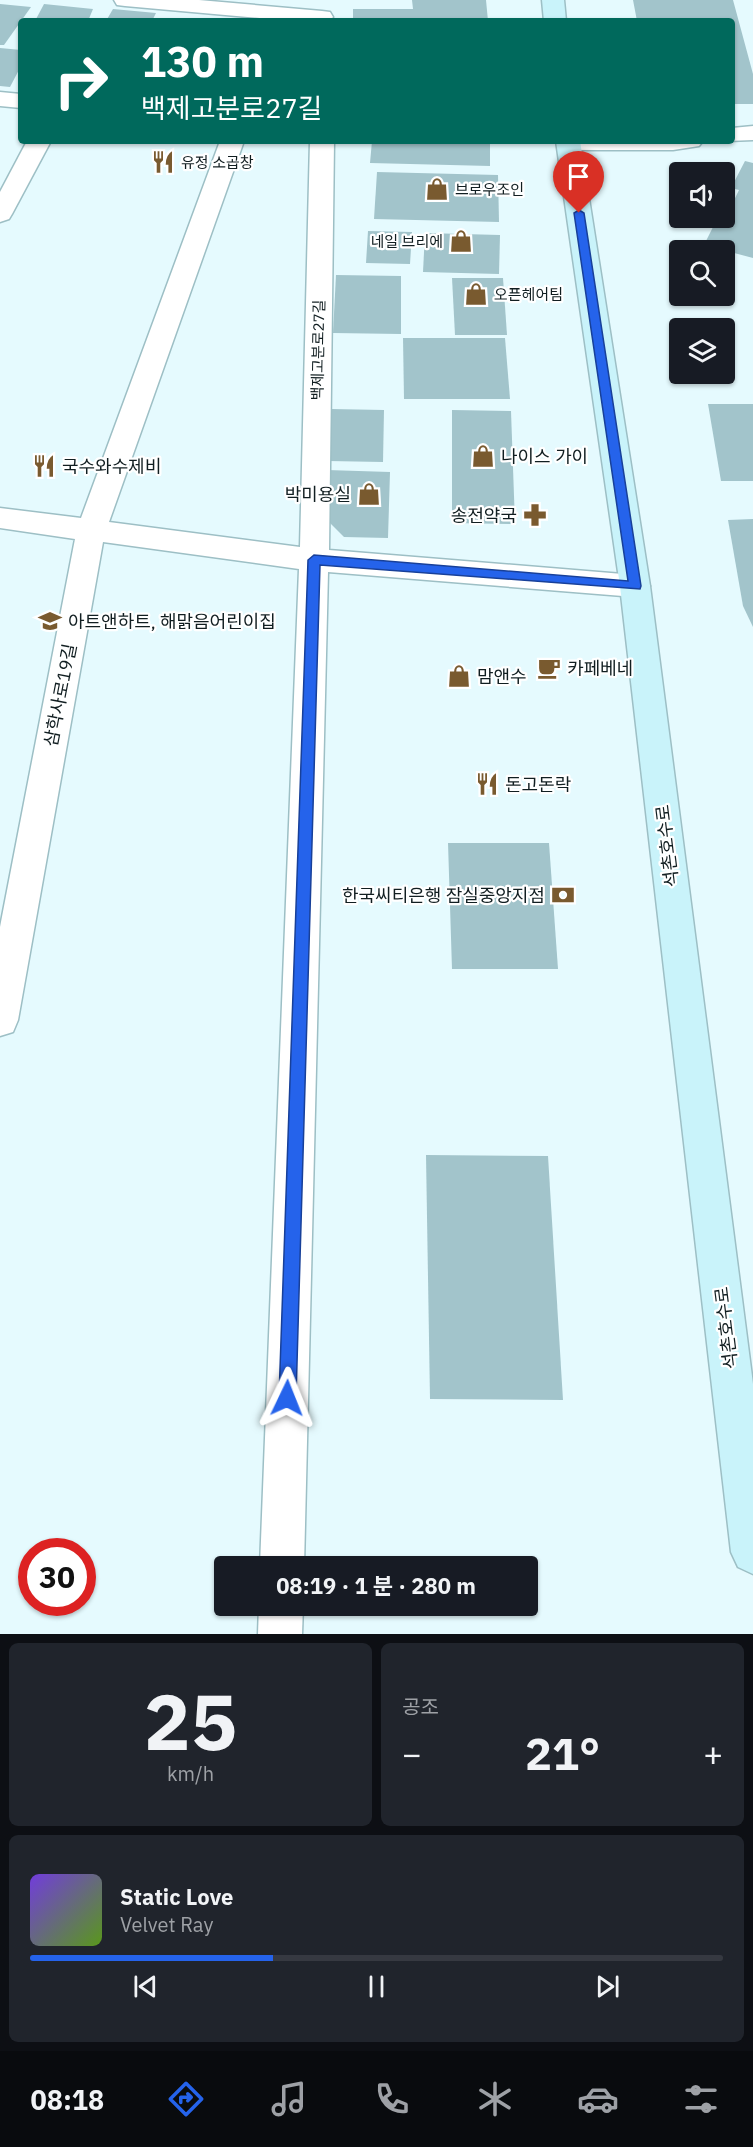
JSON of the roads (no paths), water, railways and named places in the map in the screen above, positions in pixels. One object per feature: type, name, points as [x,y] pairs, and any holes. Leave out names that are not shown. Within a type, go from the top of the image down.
[{"type":"street","points":[[125,0],[322,13]]},
{"type":"street","points":[[553,0],[555,18]]},
{"type":"street","points":[[0,99],[18,101]]},
{"type":"street","points":[[735,135],[753,133]]},
{"type":"street","points":[[0,214],[37,144]]},
{"type":"street","name":"삼학사로19길","points":[[0,1020],[91,531],[231,144]]},
{"type":"street","name":"백제고분로27길","points":[[282,1556],[314,560],[322,144]]},
{"type":"street","name":"석촌호수로","points":[[568,144],[635,586],[753,1552]]},
{"type":"street","points":[[0,518],[314,560],[635,586]]},
{"type":"street","points":[[280,1616],[280,1634]]},
{"type":"place","name":"유정 소곱창","points":[[163,162]]},
{"type":"place","name":"브로우조인","points":[[437,189]]},
{"type":"place","name":"네일 브리에","points":[[461,241]]},
{"type":"place","name":"오픈헤어팀","points":[[476,294]]},
{"type":"place","name":"나이스 가이","points":[[483,456]]},
{"type":"place","name":"국수와수제비","points":[[44,466]]},
{"type":"place","name":"박미용실","points":[[369,494]]},
{"type":"place","name":"송전약국","points":[[535,515]]},
{"type":"place","name":"아트앤하트, 해맑음어린이집","points":[[50,621]]},
{"type":"place","name":"카페베네","points":[[549,668]]},
{"type":"place","name":"맘앤수","points":[[459,676]]},
{"type":"place","name":"돈고돈락","points":[[487,784]]},
{"type":"place","name":"한국씨티은행 잠실중앙지점","points":[[563,895]]}]
